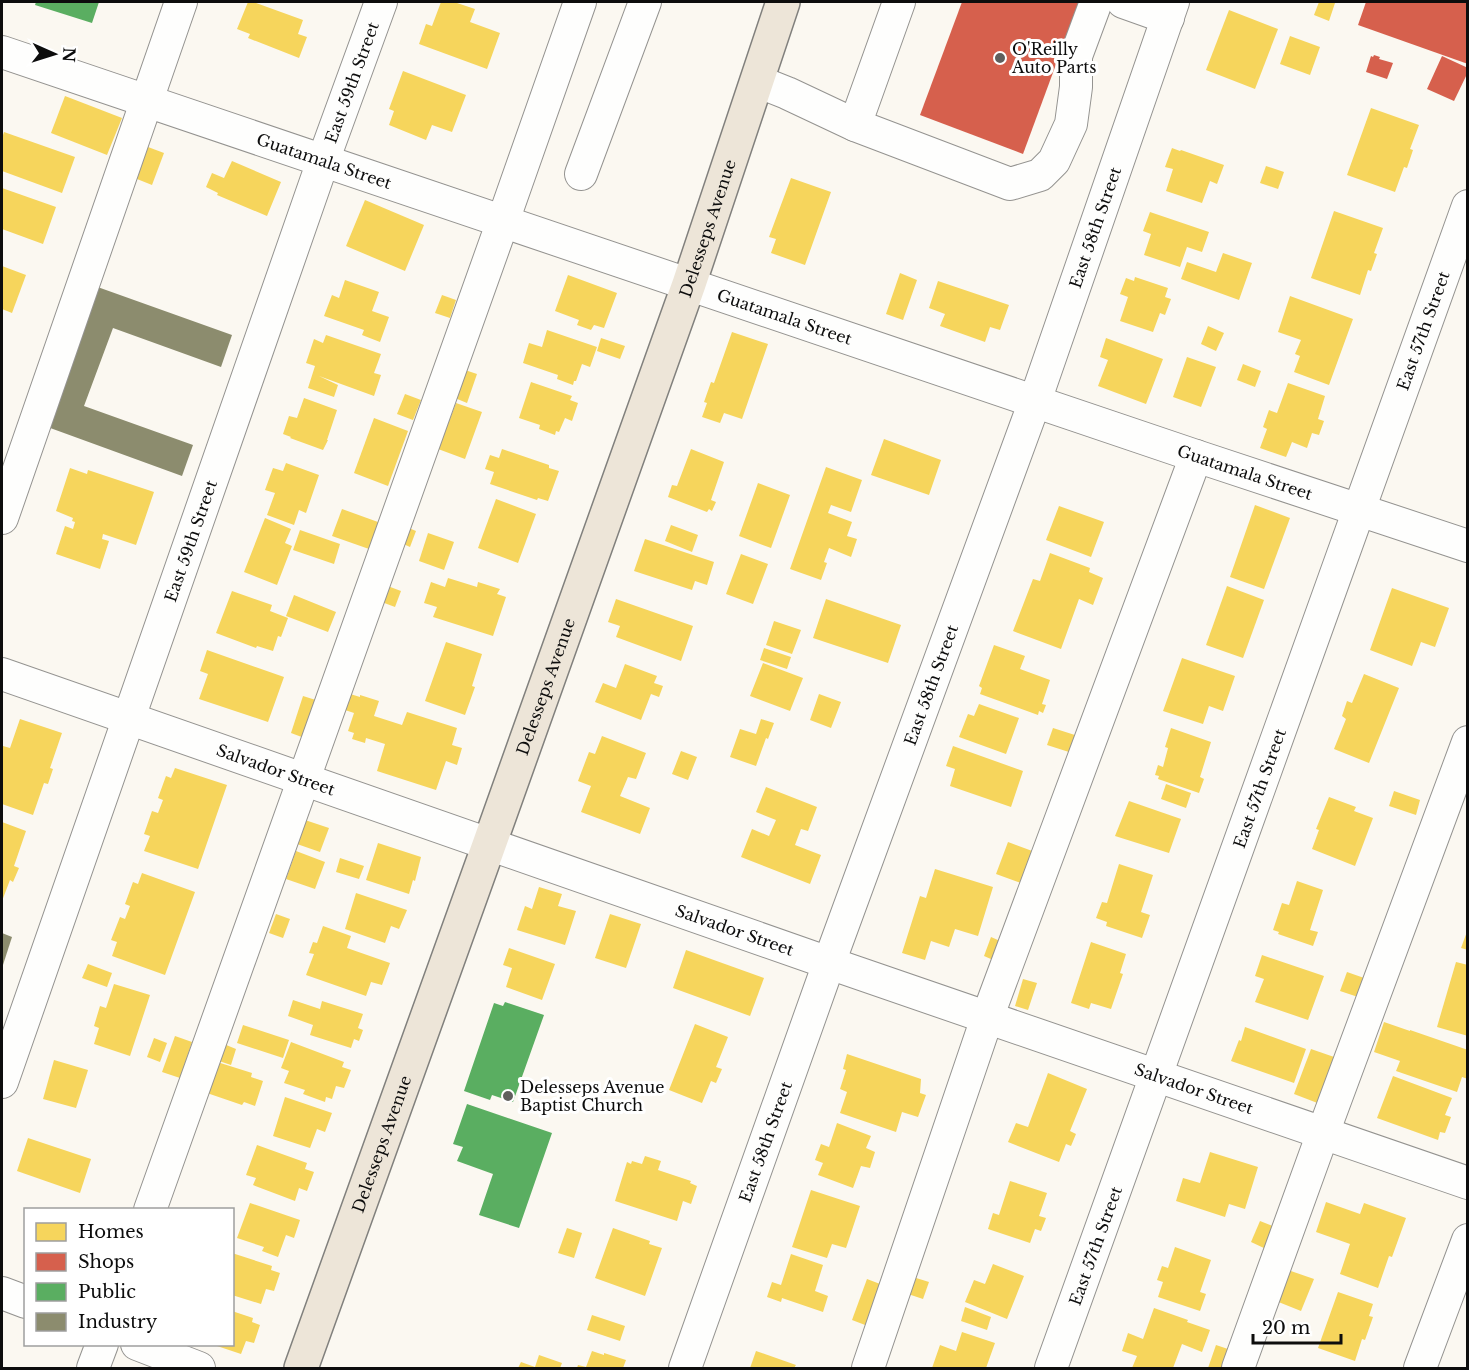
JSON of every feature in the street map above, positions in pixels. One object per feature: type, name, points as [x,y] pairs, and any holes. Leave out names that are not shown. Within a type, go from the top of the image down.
[{"type":"main road","name":"Delesseps Avenue","points":[[301,1368],[689,284],[783,2]]},
{"type":"street","points":[[2,518],[145,100],[181,2]]},
{"type":"street","name":"East 59th Street","points":[[2,1082],[323,161],[381,2]]},
{"type":"street","points":[[150,1208],[580,2]]},
{"type":"street","points":[[581,174],[645,2]]},
{"type":"street","points":[[855,125],[899,2]]},
{"type":"street","points":[[757,81],[855,125],[1010,184],[1040,175],[1054,162],[1071,124],[1076,87],[1076,56],[1096,2]]},
{"type":"street","points":[[1123,2],[1171,10]]},
{"type":"street","name":"East 58th Street","points":[[685,1368],[828,963],[1035,401],[1171,10]]},
{"type":"street","name":"Guatamala Street","points":[[2,52],[1467,546]]},
{"type":"street","name":"East 57th Street","points":[[1051,1368],[1467,206]]},
{"type":"street","points":[[867,1368],[987,1018],[1196,456]]},
{"type":"street","name":"Salvador Street","points":[[2,674],[828,963],[1467,1183]]},
{"type":"street","points":[[1238,1368],[1467,742]]},
{"type":"street","points":[[1420,1368],[1467,1240]]},
{"type":"street","points":[[2,1293],[24,1301]]},
{"type":"street","points":[[93,1368],[101,1346]]},
{"type":"street","points":[[142,1346],[199,1368]]},
{"type":"building: Homes","points":[[248,2],[303,20],[298,34],[307,37],[299,58],[248,38],[250,34],[237,29]]},
{"type":"building: Homes","points":[[441,2],[454,2],[475,9],[470,22],[500,33],[487,69],[419,44],[426,24],[432,26]]},
{"type":"building: Homes","points":[[1319,2],[1335,3],[1329,21],[1314,15]]},
{"type":"building: Homes","points":[[1229,10],[1278,29],[1255,89],[1206,70]]},
{"type":"building: Homes","points":[[1290,36],[1320,47],[1310,75],[1280,64]]},
{"type":"building: Homes","points":[[403,71],[466,95],[452,132],[432,125],[426,140],[389,125],[394,111],[389,109]]},
{"type":"building: Homes","points":[[65,96],[122,118],[107,155],[51,133]]},
{"type":"building: Homes","points":[[1371,108],[1419,125],[1410,149],[1413,150],[1407,168],[1404,167],[1395,192],[1347,175]]},
{"type":"building: Homes","points":[[4,132],[75,157],[62,193],[2,171]]},
{"type":"building: Homes","points":[[148,147],[164,153],[152,185],[137,179]]},
{"type":"building: Homes","points":[[1172,148],[1224,165],[1217,184],[1210,181],[1202,203],[1166,191],[1173,169],[1165,167]]},
{"type":"building: Homes","points":[[232,161],[281,182],[267,216],[217,195],[218,193],[206,187],[212,173],[224,178]]},
{"type":"building: Homes","points":[[1266,166],[1284,172],[1278,189],[1260,183]]},
{"type":"building: Homes","points":[[791,178],[831,192],[805,265],[771,253],[776,239],[769,237]]},
{"type":"building: Homes","points":[[2,188],[56,207],[43,244],[2,229]]},
{"type":"building: Homes","points":[[365,200],[424,225],[405,271],[346,246]]},
{"type":"building: Homes","points":[[1334,211],[1383,228],[1374,253],[1377,254],[1371,271],[1368,270],[1360,295],[1311,278]]},
{"type":"building: Homes","points":[[1150,212],[1209,232],[1202,252],[1187,247],[1180,267],[1144,255],[1151,234],[1143,231]]},
{"type":"building: Homes","points":[[1223,253],[1252,263],[1239,300],[1181,279],[1187,262],[1216,272]]},
{"type":"building: Homes","points":[[2,266],[26,275],[12,313],[2,309]]},
{"type":"building: Homes","points":[[900,273],[917,280],[903,320],[886,314]]},
{"type":"building: Homes","points":[[568,275],[617,293],[604,328],[594,325],[591,330],[577,325],[579,320],[555,311]]},
{"type":"building: Homes","points":[[1135,277],[1168,288],[1165,297],[1171,299],[1165,315],[1160,313],[1153,332],[1120,321],[1128,297],[1120,294],[1126,278],[1134,281]]},
{"type":"building: Homes","points":[[345,280],[379,292],[372,311],[389,317],[380,342],[362,335],[364,330],[324,316],[332,295],[339,298]]},
{"type":"building: Homes","points":[[938,281],[1009,305],[1000,330],[990,327],[985,342],[940,326],[945,314],[929,308]]},
{"type":"building: Homes","points":[[442,295],[456,300],[450,318],[435,313]]},
{"type":"building: Homes","points":[[1290,296],[1353,319],[1329,385],[1294,372],[1300,356],[1295,354],[1301,340],[1278,332]]},
{"type":"building: Homes","points":[[1208,326],[1224,333],[1216,351],[1201,344]]},
{"type":"building: Homes","points":[[547,330],[597,347],[590,367],[582,364],[573,385],[557,379],[558,375],[523,363],[529,343],[542,347]]},
{"type":"building: Homes","points":[[732,332],[768,344],[742,419],[724,413],[720,423],[702,417],[711,382],[714,383]]},
{"type":"building: Homes","points":[[326,335],[381,354],[374,373],[381,375],[374,396],[319,376],[338,385],[334,397],[308,388],[315,366],[306,363],[314,339],[323,343]]},
{"type":"building: Homes","points":[[601,338],[625,346],[620,359],[597,351]]},
{"type":"building: Homes","points":[[1106,338],[1163,359],[1146,404],[1098,386],[1108,360],[1100,357]]},
{"type":"building: Homes","points":[[1187,357],[1216,367],[1201,407],[1173,397]]},
{"type":"building: Homes","points":[[1243,364],[1261,371],[1255,387],[1237,380]]},
{"type":"building: Homes","points":[[459,368],[477,374],[467,403],[450,396]]},
{"type":"building: Homes","points":[[531,382],[572,396],[570,400],[578,403],[572,421],[565,418],[559,432],[556,431],[555,435],[539,429],[540,425],[519,418]]},
{"type":"building: Homes","points":[[1288,383],[1325,396],[1318,419],[1324,421],[1319,435],[1312,433],[1307,448],[1292,442],[1286,457],[1260,448],[1267,429],[1263,427],[1269,410],[1277,413]]},
{"type":"building: Homes","points":[[405,394],[421,400],[413,420],[397,414]]},
{"type":"building: Homes","points":[[304,398],[337,410],[323,450],[283,434],[289,416],[297,418]]},
{"type":"building: Homes","points":[[456,403],[482,412],[465,459],[430,446],[441,415],[450,419]]},
{"type":"building: Homes","points":[[374,418],[408,431],[388,486],[354,473]]},
{"type":"building: Homes","points":[[884,439],[941,460],[929,495],[871,475]]},
{"type":"building: Homes","points":[[502,449],[549,465],[549,468],[559,471],[548,501],[538,498],[537,500],[490,484],[494,472],[485,469],[490,455],[499,458]]},
{"type":"building: Homes","points":[[691,449],[724,462],[711,500],[716,502],[712,511],[709,509],[707,512],[668,497],[672,485],[677,486]]},
{"type":"building: Homes","points":[[286,463],[319,475],[306,513],[299,510],[294,525],[267,515],[275,493],[265,490],[273,468],[283,471]]},
{"type":"building: Homes","points":[[826,467],[862,480],[851,512],[831,505],[828,513],[852,522],[847,536],[857,539],[851,557],[829,548],[821,580],[790,569]]},
{"type":"building: Homes","points":[[70,468],[87,474],[88,470],[154,492],[136,545],[103,534],[102,539],[109,541],[100,569],[56,554],[65,526],[73,529],[75,522],[72,521],[73,518],[56,511]]},
{"type":"building: Homes","points":[[758,483],[790,495],[771,548],[739,536]]},
{"type":"building: Homes","points":[[496,499],[536,514],[518,563],[478,548]]},
{"type":"building: Homes","points":[[1255,505],[1290,518],[1264,589],[1230,577]]},
{"type":"building: Homes","points":[[1059,506],[1104,522],[1091,557],[1046,540]]},
{"type":"building: Homes","points":[[342,509],[378,522],[369,549],[332,536]]},
{"type":"building: Homes","points":[[265,518],[291,529],[285,543],[292,546],[277,585],[244,572]]},
{"type":"building: Homes","points":[[671,525],[698,535],[692,552],[665,541]]},
{"type":"building: Homes","points":[[404,526],[416,531],[410,547],[399,542]]},
{"type":"building: Homes","points":[[300,530],[340,544],[334,564],[293,550]]},
{"type":"building: Homes","points":[[428,533],[454,542],[444,570],[419,561]]},
{"type":"building: Homes","points":[[645,539],[714,562],[707,585],[695,581],[692,590],[634,571]]},
{"type":"building: Homes","points":[[1050,553],[1090,568],[1089,572],[1103,578],[1093,605],[1079,599],[1061,649],[1013,631],[1033,579],[1040,581]]},
{"type":"building: Homes","points":[[741,554],[768,564],[753,604],[726,594]]},
{"type":"building: Homes","points":[[448,578],[477,587],[478,582],[500,589],[497,594],[506,597],[493,636],[433,617],[437,607],[424,603],[431,582],[445,587]]},
{"type":"building: Homes","points":[[385,585],[401,591],[395,607],[379,601]]},
{"type":"building: Homes","points":[[1227,586],[1264,600],[1243,658],[1206,645]]},
{"type":"building: Homes","points":[[1392,588],[1449,608],[1435,647],[1421,642],[1412,666],[1370,650]]},
{"type":"building: Homes","points":[[232,591],[272,605],[270,611],[288,618],[273,651],[257,646],[256,648],[216,633]]},
{"type":"building: Homes","points":[[294,595],[336,612],[328,632],[286,616]]},
{"type":"building: Homes","points":[[616,599],[693,626],[681,661],[616,637],[620,626],[608,622]]},
{"type":"building: Homes","points":[[826,599],[901,625],[888,663],[813,638]]},
{"type":"building: Homes","points":[[774,621],[801,630],[792,654],[766,645]]},
{"type":"building: Homes","points":[[446,642],[482,654],[472,686],[475,687],[465,715],[425,701]]},
{"type":"building: Homes","points":[[994,645],[1025,656],[1020,669],[1050,680],[1042,704],[1046,705],[1043,713],[1039,711],[1038,715],[980,694],[982,688],[979,686]]},
{"type":"building: Homes","points":[[764,648],[791,657],[787,669],[760,660]]},
{"type":"building: Homes","points":[[207,650],[284,677],[268,722],[199,699],[208,674],[200,671]]},
{"type":"building: Homes","points":[[1182,658],[1235,676],[1223,711],[1209,706],[1203,724],[1163,711]]},
{"type":"building: Homes","points":[[763,663],[803,678],[790,711],[750,696]]},
{"type":"building: Homes","points":[[625,664],[657,676],[654,683],[663,686],[659,697],[651,694],[641,720],[595,702],[603,683],[616,688]]},
{"type":"building: Homes","points":[[1364,674],[1399,688],[1369,763],[1334,749],[1346,719],[1342,716],[1347,701],[1352,703]]},
{"type":"building: Homes","points":[[347,693],[379,701],[374,716],[402,725],[407,712],[457,728],[452,745],[462,748],[457,765],[446,761],[436,790],[377,771],[385,744],[366,738],[365,743],[352,739],[354,733],[348,731],[354,713],[342,709]]},
{"type":"building: Homes","points":[[819,694],[841,702],[831,728],[810,720]]},
{"type":"building: Homes","points":[[303,696],[319,701],[307,739],[291,733]]},
{"type":"building: Homes","points":[[979,704],[1019,718],[1006,754],[959,737],[968,714],[974,716]]},
{"type":"building: Homes","points":[[20,719],[62,733],[50,768],[53,769],[48,784],[44,783],[33,815],[2,804],[3,746],[10,748]]},
{"type":"building: Homes","points":[[761,719],[774,723],[756,766],[730,757],[740,729],[756,734]]},
{"type":"building: Homes","points":[[1053,728],[1078,736],[1072,753],[1047,745]]},
{"type":"building: Homes","points":[[1171,728],[1211,742],[1200,777],[1204,779],[1199,793],[1158,779],[1159,776],[1155,775],[1158,765],[1163,767],[1168,748],[1165,747]]},
{"type":"building: Homes","points":[[602,736],[646,753],[636,779],[628,777],[620,796],[650,808],[640,834],[581,812],[591,786],[578,781],[589,752],[595,754]]},
{"type":"building: Homes","points":[[953,746],[1023,771],[1011,807],[950,786],[955,769],[946,766]]},
{"type":"building: Homes","points":[[681,751],[697,757],[688,780],[672,774]]},
{"type":"building: Homes","points":[[175,768],[227,785],[198,869],[144,851],[150,836],[144,834],[152,811],[158,813],[163,800],[158,798],[166,776],[171,778]]},
{"type":"building: Homes","points":[[1166,784],[1191,793],[1186,808],[1161,799]]},
{"type":"building: Homes","points":[[766,787],[817,807],[808,831],[801,829],[795,845],[821,855],[810,884],[741,857],[752,829],[769,836],[776,820],[756,812]]},
{"type":"building: Homes","points":[[1394,791],[1420,800],[1416,815],[1389,806]]},
{"type":"building: Homes","points":[[1329,797],[1356,807],[1354,811],[1373,818],[1355,866],[1312,849],[1319,830],[1316,829]]},
{"type":"building: Homes","points":[[1129,801],[1181,819],[1169,853],[1115,836]]},
{"type":"building: Homes","points":[[305,820],[329,828],[320,852],[297,844]]},
{"type":"building: Homes","points":[[2,822],[26,831],[14,866],[19,868],[13,882],[10,880],[2,901]]},
{"type":"building: Homes","points":[[1008,842],[1043,855],[1032,887],[996,874]]},
{"type":"building: Homes","points":[[378,843],[421,857],[409,894],[366,880]]},
{"type":"building: Homes","points":[[296,851],[325,862],[315,889],[286,879]]},
{"type":"building: Homes","points":[[340,858],[364,866],[359,879],[336,872]]},
{"type":"building: Homes","points":[[1119,864],[1153,875],[1141,912],[1150,915],[1142,938],[1106,926],[1107,922],[1096,918],[1102,902],[1107,903]]},
{"type":"building: Homes","points":[[935,869],[993,887],[978,936],[955,929],[949,947],[931,941],[925,960],[902,953],[920,896],[926,898]]},
{"type":"building: Homes","points":[[142,873],[195,892],[165,975],[112,956],[117,942],[111,940],[120,917],[125,919],[130,906],[125,904],[133,882],[138,884]]},
{"type":"building: Homes","points":[[1297,881],[1323,890],[1310,930],[1318,932],[1313,946],[1278,934],[1279,932],[1273,930],[1282,903],[1289,905]]},
{"type":"building: Homes","points":[[539,887],[562,894],[558,906],[576,911],[565,945],[517,930],[525,906],[532,909]]},
{"type":"building: Homes","points":[[356,893],[407,910],[399,929],[391,926],[385,943],[345,929]]},
{"type":"building: Homes","points":[[276,914],[290,919],[283,938],[269,933]]},
{"type":"building: Homes","points":[[610,914],[641,924],[626,968],[595,958]]},
{"type":"building: Homes","points":[[323,926],[351,936],[347,948],[390,963],[382,985],[371,982],[366,996],[306,975],[314,954],[309,953],[313,942],[317,943]]},
{"type":"building: Homes","points":[[1468,929],[1468,950],[1461,948]]},
{"type":"building: Homes","points":[[991,937],[1007,944],[1000,963],[984,956]]},
{"type":"building: Homes","points":[[1091,942],[1126,954],[1120,973],[1123,974],[1111,1009],[1091,1003],[1089,1009],[1071,1003]]},
{"type":"building: Homes","points":[[509,948],[555,964],[542,1000],[506,987],[512,968],[503,965]]},
{"type":"building: Homes","points":[[686,950],[764,978],[750,1016],[673,988]]},
{"type":"building: Homes","points":[[1262,955],[1324,976],[1308,1020],[1255,1002],[1264,979],[1255,976]]},
{"type":"building: Homes","points":[[1456,962],[1468,965],[1468,1036],[1437,1027]]},
{"type":"building: Homes","points":[[88,964],[112,973],[107,987],[82,978]]},
{"type":"building: Homes","points":[[1347,972],[1367,979],[1361,998],[1340,991]]},
{"type":"building: Homes","points":[[1023,979],[1037,983],[1028,1010],[1015,1006]]},
{"type":"building: Homes","points":[[114,984],[150,995],[130,1056],[94,1044],[99,1028],[94,1026],[100,1006],[106,1008]]},
{"type":"building: Homes","points":[[293,1000],[320,1009],[322,1001],[363,1014],[358,1028],[363,1030],[359,1041],[354,1039],[351,1048],[310,1035],[313,1025],[288,1016]]},
{"type":"building: Homes","points":[[1384,1022],[1468,1050],[1468,1079],[1462,1077],[1457,1092],[1396,1071],[1400,1061],[1374,1052]]},
{"type":"building: Homes","points":[[695,1024],[728,1037],[716,1067],[722,1069],[716,1083],[711,1081],[702,1103],[669,1090]]},
{"type":"building: Homes","points":[[243,1025],[289,1040],[283,1058],[237,1043]]},
{"type":"building: Homes","points":[[1245,1027],[1306,1049],[1294,1083],[1231,1061]]},
{"type":"building: Homes","points":[[175,1036],[192,1042],[180,1078],[162,1072]]},
{"type":"building: Homes","points":[[154,1038],[167,1043],[160,1062],[147,1057]]},
{"type":"building: Homes","points":[[219,1042],[236,1049],[231,1065],[213,1059]]},
{"type":"building: Homes","points":[[291,1042],[344,1062],[342,1067],[351,1070],[344,1088],[336,1086],[332,1099],[326,1097],[325,1102],[303,1094],[305,1090],[284,1083],[289,1071],[281,1068]]},
{"type":"building: Homes","points":[[1311,1049],[1337,1058],[1320,1104],[1294,1094]]},
{"type":"building: Homes","points":[[847,1054],[921,1079],[920,1093],[926,1095],[918,1117],[902,1112],[896,1132],[840,1113],[847,1092],[840,1089],[846,1070],[843,1069]]},
{"type":"building: Homes","points":[[54,1060],[88,1070],[76,1108],[43,1099]]},
{"type":"building: Homes","points":[[214,1061],[252,1073],[251,1077],[263,1081],[255,1106],[244,1102],[242,1105],[204,1092]]},
{"type":"building: Homes","points":[[1048,1073],[1087,1089],[1070,1131],[1076,1134],[1071,1146],[1066,1144],[1059,1162],[1008,1142],[1016,1123],[1028,1127]]},
{"type":"building: Homes","points":[[1393,1076],[1452,1098],[1445,1115],[1451,1117],[1445,1133],[1440,1132],[1438,1140],[1377,1118]]},
{"type":"building: Homes","points":[[285,1097],[332,1113],[325,1132],[317,1129],[310,1148],[273,1136]]},
{"type":"building: Homes","points":[[837,1123],[871,1136],[866,1148],[875,1152],[870,1168],[861,1166],[853,1188],[818,1175],[823,1163],[815,1160],[821,1144],[829,1147]]},
{"type":"building: Homes","points":[[28,1138],[91,1159],[80,1193],[17,1171]]},
{"type":"building: Homes","points":[[257,1145],[307,1163],[305,1169],[314,1172],[307,1191],[299,1188],[295,1201],[253,1185],[256,1178],[246,1175]]},
{"type":"building: Homes","points":[[1210,1152],[1258,1167],[1245,1209],[1229,1204],[1225,1217],[1176,1201],[1183,1178],[1200,1183]]},
{"type":"building: Homes","points":[[645,1156],[661,1161],[658,1170],[691,1181],[690,1183],[697,1186],[691,1204],[683,1201],[677,1221],[615,1201],[627,1162],[642,1164]]},
{"type":"building: Homes","points":[[1010,1181],[1047,1193],[1039,1216],[1046,1218],[1041,1231],[1035,1229],[1030,1243],[988,1229],[993,1213],[999,1215]]},
{"type":"building: Homes","points":[[811,1190],[860,1206],[846,1248],[832,1244],[827,1258],[792,1247]]},
{"type":"building: Homes","points":[[1326,1202],[1360,1214],[1364,1203],[1406,1218],[1378,1288],[1340,1274],[1350,1244],[1316,1232]]},
{"type":"building: Homes","points":[[250,1203],[300,1220],[294,1238],[286,1235],[278,1257],[262,1251],[264,1247],[237,1238]]},
{"type":"building: Homes","points":[[1260,1221],[1275,1227],[1266,1249],[1251,1242]]},
{"type":"building: Homes","points":[[567,1228],[582,1233],[574,1258],[558,1253]]},
{"type":"building: Homes","points":[[613,1228],[650,1241],[649,1244],[662,1248],[645,1296],[595,1278]]},
{"type":"building: Homes","points":[[1175,1247],[1211,1260],[1200,1292],[1206,1294],[1200,1311],[1158,1297],[1163,1282],[1157,1280],[1162,1266],[1168,1268]]},
{"type":"building: Homes","points":[[234,1254],[272,1266],[271,1270],[280,1273],[274,1291],[266,1289],[261,1304],[234,1296]]},
{"type":"building: Homes","points":[[791,1254],[823,1265],[815,1291],[828,1296],[823,1312],[782,1298],[781,1302],[767,1297],[772,1282],[781,1285]]},
{"type":"building: Homes","points":[[993,1264],[1024,1276],[1007,1319],[965,1302],[974,1280],[985,1284]]},
{"type":"building: Homes","points":[[1288,1270],[1314,1279],[1301,1311],[1276,1301]]},
{"type":"building: Homes","points":[[913,1277],[929,1282],[923,1299],[908,1294]]},
{"type":"building: Homes","points":[[867,1279],[888,1287],[873,1328],[852,1320]]},
{"type":"building: Homes","points":[[1338,1292],[1373,1304],[1369,1316],[1373,1317],[1365,1340],[1362,1339],[1355,1361],[1318,1348]]},
{"type":"building: Homes","points":[[965,1307],[991,1317],[987,1330],[961,1321]]},
{"type":"building: Homes","points":[[1154,1308],[1210,1330],[1202,1352],[1182,1344],[1173,1368],[1132,1368],[1137,1356],[1122,1351],[1128,1333],[1143,1339]]},
{"type":"building: Homes","points":[[234,1312],[253,1318],[252,1322],[260,1325],[254,1343],[246,1341],[241,1354],[217,1346],[234,1346]]},
{"type":"building: Homes","points":[[592,1315],[625,1326],[620,1341],[587,1330]]},
{"type":"building: Homes","points":[[962,1332],[995,1343],[986,1368],[932,1368],[940,1345],[956,1351]]},
{"type":"building: Homes","points":[[1216,1345],[1231,1350],[1225,1368],[1208,1368]]},
{"type":"building: Homes","points":[[592,1351],[626,1360],[623,1368],[577,1368],[578,1365],[586,1367]]},
{"type":"building: Homes","points":[[756,1351],[796,1365],[794,1368],[750,1368]]},
{"type":"building: Homes","points":[[539,1355],[562,1363],[560,1368],[518,1368],[521,1362],[535,1367]]},
{"type":"building: Shops","name":"O'Reilly Auto Parts","points":[[962,2],[1079,2],[1023,154],[920,115]]},
{"type":"building: Shops","points":[[1366,2],[1468,2],[1468,64],[1358,25]]},
{"type":"building: Shops","points":[[1374,55],[1393,63],[1387,79],[1366,72],[1371,56]]},
{"type":"building: Shops","points":[[1442,56],[1468,68],[1454,101],[1427,89]]},
{"type":"building: Public","points":[[36,2],[99,2],[92,23],[35,5]]},
{"type":"building: Public","points":[[505,1002],[544,1015],[513,1102],[492,1095],[490,1100],[464,1091],[494,1003],[503,1006]]},
{"type":"building: Public","points":[[467,1104],[552,1133],[519,1228],[479,1215],[493,1174],[457,1161],[463,1147],[453,1144]]},
{"type":"building: Industry","points":[[92,285],[232,335],[221,367],[113,328],[84,406],[193,445],[182,476],[42,425]]},
{"type":"building: Industry","points":[[2,933],[12,937],[2,968]]},
{"type":"place","name":"O'Reilly Auto Parts","points":[[1000,58]]},
{"type":"place","name":"Delesseps Avenue Baptist Church","points":[[508,1096]]}]
